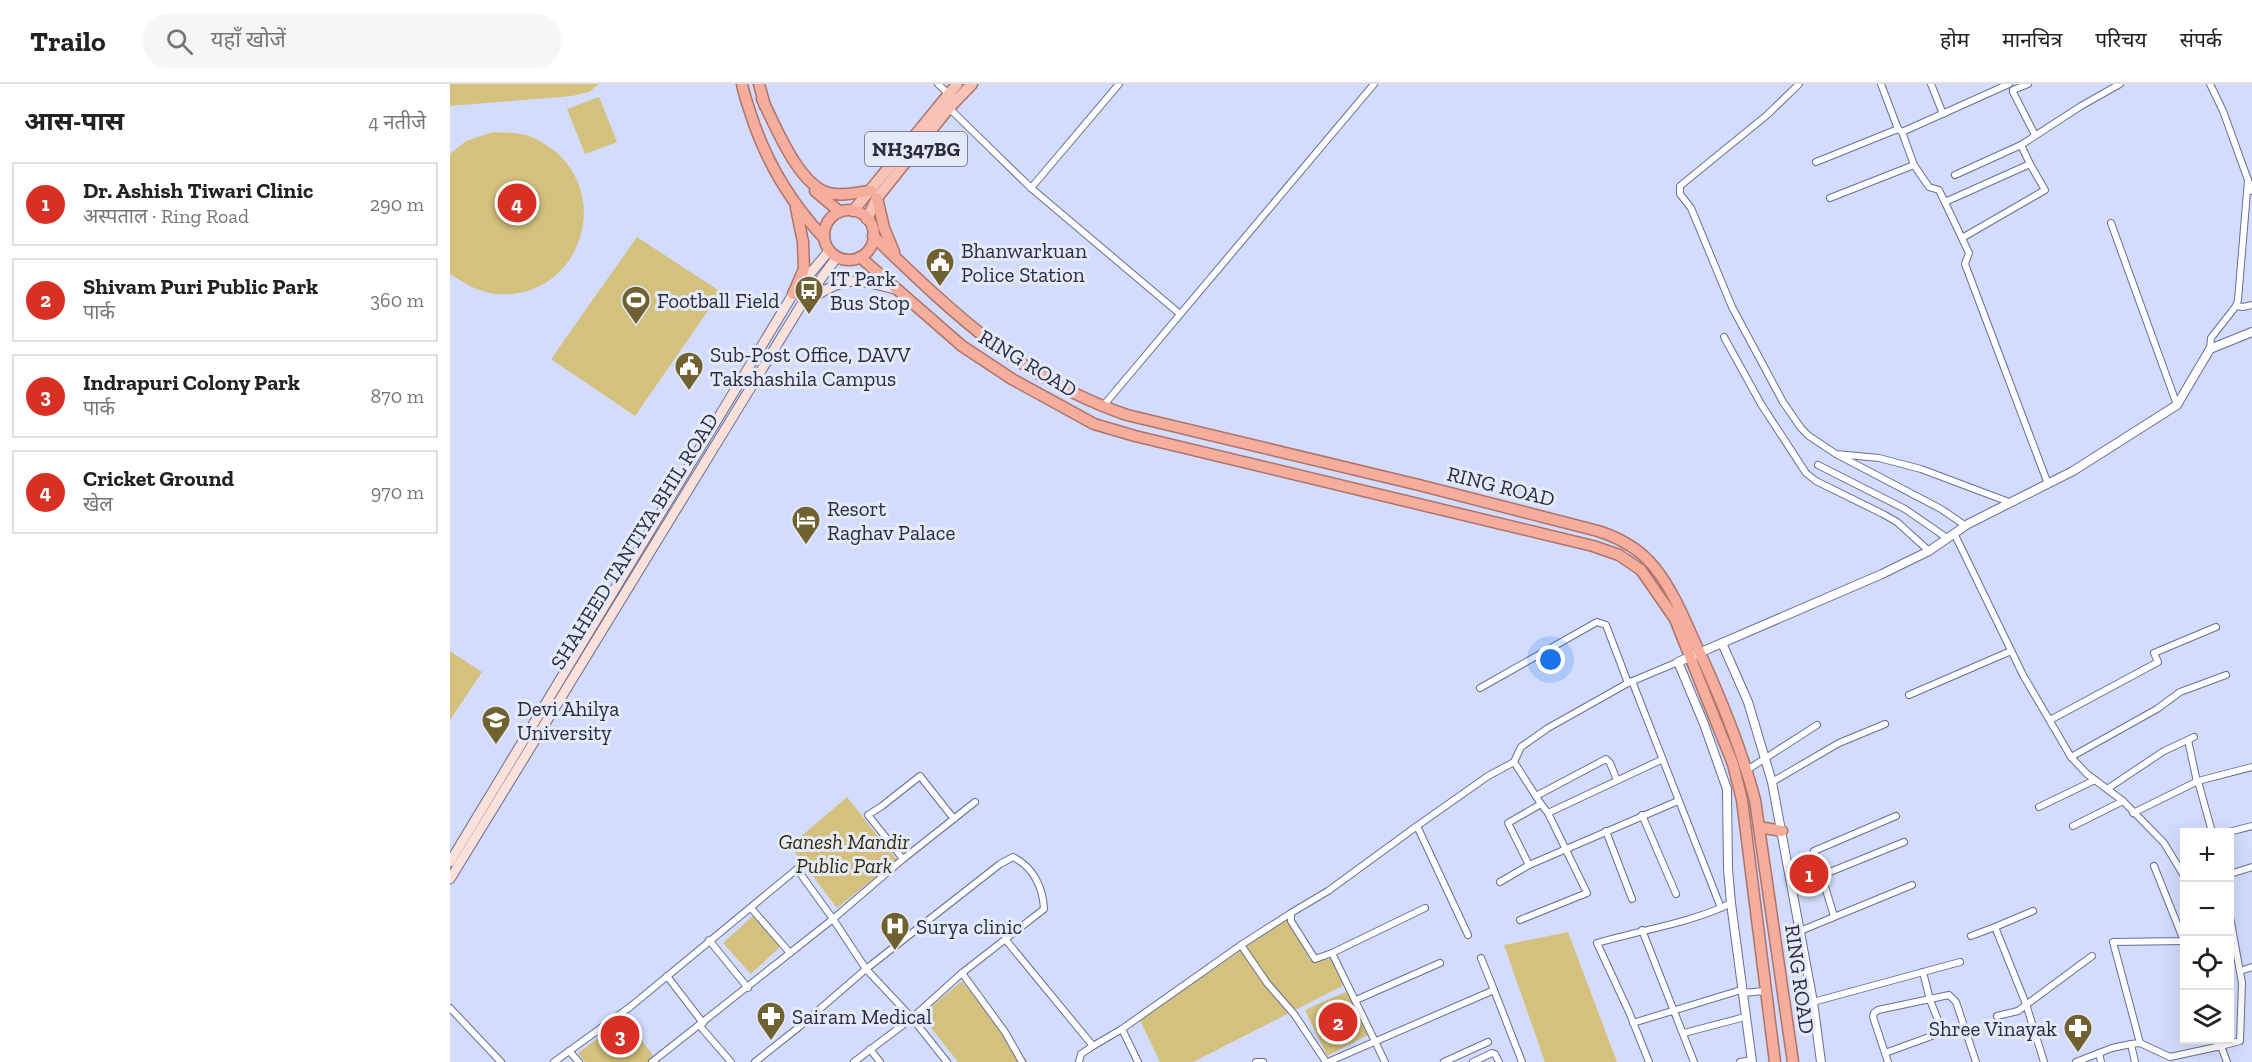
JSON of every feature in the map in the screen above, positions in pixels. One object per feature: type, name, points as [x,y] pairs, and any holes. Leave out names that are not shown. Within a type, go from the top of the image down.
[{"type":"highway","points":[[742,84],[760,143],[776,174],[809,222],[824,238],[833,254],[849,260],[860,257],[869,249],[873,236],[872,227],[867,219],[853,211],[840,212],[827,222],[824,238]]},
{"type":"highway","points":[[759,84],[762,99],[780,144],[799,173],[817,193],[840,212]]},
{"type":"highway","points":[[762,99],[790,154],[803,173],[817,187],[826,193],[837,195],[874,194],[884,228],[899,261]]},
{"type":"highway","points":[[793,294],[804,269],[803,242],[795,202]]},
{"type":"highway","name":"RING ROAD","points":[[873,236],[969,326],[1029,370],[1102,407],[1126,415],[1430,488],[1617,537],[1637,550],[1655,568],[1676,600],[1733,764],[1742,800],[1776,1062]]},
{"type":"highway","name":"RING ROAD","points":[[860,257],[962,346],[1012,379],[1094,424],[1158,442],[1593,546],[1619,555],[1641,570],[1675,619],[1695,654],[1747,770],[1755,800],[1793,1062]]},
{"type":"highway","points":[[1759,827],[1782,831]]},
{"type":"main road","name":"NH347BG","points":[[867,219],[874,194],[922,124],[957,84]]},
{"type":"main road","name":"NH347BG","points":[[853,211],[874,194],[972,84]]},
{"type":"main road","points":[[450,862],[793,294],[833,254]]},
{"type":"main road","name":"SHAHEED TANTIYA BHIL ROAD","points":[[450,879],[833,254]]},
{"type":"main road","points":[[800,307],[830,285],[848,280],[869,282],[895,289]]},
{"type":"main road","points":[[704,442],[714,447]]},
{"type":"street","points":[[938,84],[949,94]]},
{"type":"street","points":[[1031,188],[1119,84]]},
{"type":"street","points":[[1102,407],[1374,84]]},
{"type":"street","points":[[1881,84],[1914,165],[1929,187],[1940,190],[1969,253],[1965,264],[2048,484]]},
{"type":"street","points":[[1931,84],[1943,114]]},
{"type":"street","points":[[1816,162],[1943,114],[2010,84],[2035,135]]},
{"type":"street","points":[[2013,92],[2028,84]]},
{"type":"street","points":[[1955,175],[2021,144],[2120,84]]},
{"type":"street","points":[[2210,84],[2223,111],[2252,191]]},
{"type":"street","points":[[1796,85],[1767,115],[1680,186],[1680,194],[1691,208],[1732,307],[1783,402],[1801,428],[1836,454],[1941,508],[1966,526]]},
{"type":"street","points":[[949,108],[1031,188],[1180,314]]},
{"type":"street","points":[[1962,238],[2045,190],[2021,144]]},
{"type":"street","points":[[1945,202],[2030,164]]},
{"type":"street","points":[[1830,198],[1914,165]]},
{"type":"street","points":[[1079,1062],[1081,1054],[1122,1029],[1241,945],[1328,891],[1488,776],[1514,762],[1521,747],[1548,728],[1630,682],[1882,574],[1929,551],[1951,535],[2009,502],[2073,471],[2177,405],[2210,349],[2214,333],[2236,306],[2248,180]]},
{"type":"street","points":[[2111,223],[2177,405]]},
{"type":"street","points":[[2236,306],[2252,305]]},
{"type":"street","points":[[2210,349],[2252,332]]},
{"type":"street","points":[[1724,337],[1761,404],[1806,473],[1816,481],[1896,522],[1929,551]]},
{"type":"street","points":[[1836,454],[1879,458],[1921,469],[2009,502]]},
{"type":"street","points":[[1818,465],[1951,535],[2011,651],[2071,757],[2095,780],[2123,801],[2164,843],[2180,869]]},
{"type":"street","points":[[1480,688],[1597,622],[1606,625],[1721,908]]},
{"type":"street","points":[[2050,720],[2158,662],[2154,653],[2216,627]]},
{"type":"street","points":[[1722,643],[1748,702],[1772,782],[1813,1002],[1821,1062]]},
{"type":"street","points":[[1909,695],[2011,651]]},
{"type":"street","points":[[1678,662],[1704,724],[1727,789],[1728,869],[1731,903],[1752,1061],[1740,1062]]},
{"type":"street","points":[[2071,757],[2157,709],[2180,692],[2226,675]]},
{"type":"street","points":[[1747,770],[1817,724]]},
{"type":"street","points":[[1772,782],[1839,742],[1885,724]]},
{"type":"street","points":[[2107,789],[2164,751],[2191,739],[2198,781],[2211,828]]},
{"type":"street","points":[[1536,796],[1606,759],[1617,780]]},
{"type":"street","points":[[1548,813],[1661,760]]},
{"type":"street","points":[[1514,762],[1548,813],[1587,893],[1520,920]]},
{"type":"street","points":[[2133,813],[2198,781],[2252,767]]},
{"type":"street","points":[[903,859],[868,815],[920,776],[954,819]]},
{"type":"street","points":[[2039,807],[2095,780]]},
{"type":"street","points":[[1500,882],[1529,865],[1678,801]]},
{"type":"street","points":[[2073,826],[2123,801]]},
{"type":"street","points":[[652,1062],[833,919],[975,802]]},
{"type":"street","points":[[1529,865],[1508,823],[1541,804]]},
{"type":"street","points":[[1642,815],[1676,894]]},
{"type":"street","points":[[1834,916],[1814,854],[1816,849],[1896,816]]},
{"type":"street","points":[[1417,826],[1468,935]]},
{"type":"street","points":[[2234,831],[2252,826]]},
{"type":"street","points":[[1606,831],[1632,899]]},
{"type":"street","points":[[1820,876],[1904,842]]},
{"type":"street","points":[[755,1062],[866,969],[1000,864],[1013,857],[1025,863],[1044,892],[1044,909],[962,973],[912,1018],[855,1062]]},
{"type":"street","points":[[2140,1043],[2114,942],[2184,941],[2154,866]]},
{"type":"street","points":[[2234,872],[2252,867]]},
{"type":"street","points":[[554,1062],[630,1007],[797,869],[866,969],[912,1018],[947,1062]]},
{"type":"street","points":[[1800,931],[1912,885]]},
{"type":"street","points":[[1649,1062],[1634,1023],[1597,943],[1721,908],[1731,903]]},
{"type":"street","points":[[751,908],[790,953]]},
{"type":"street","points":[[1291,913],[1291,921],[1315,959],[1425,908]]},
{"type":"street","points":[[1971,936],[2033,911]]},
{"type":"street","points":[[1995,927],[2026,1004],[2044,1062]]},
{"type":"street","points":[[1642,930],[1694,1062]]},
{"type":"street","points":[[1005,939],[1093,1046]]},
{"type":"street","points":[[709,940],[747,988]]},
{"type":"street","points":[[1241,945],[1267,983],[1294,1014],[1327,1062],[1494,990]]},
{"type":"street","points":[[2076,1062],[2131,1044],[2140,1043],[2170,1058],[2241,1041],[2242,983],[2234,947]]},
{"type":"street","points":[[1332,953],[1385,1062]]},
{"type":"street","points":[[1997,1016],[2018,1011],[2092,957]]},
{"type":"street","points":[[1480,958],[1522,1062]]},
{"type":"street","points":[[1813,1002],[1960,962]]},
{"type":"street","points":[[1356,1000],[1440,963]]},
{"type":"street","points":[[2240,970],[2252,968]]},
{"type":"street","points":[[1885,1053],[1940,1033],[1941,1027],[1930,1000],[1923,972]]},
{"type":"street","points":[[962,973],[1005,1032],[1022,1062]]},
{"type":"street","points":[[667,976],[731,1062]]},
{"type":"street","points":[[1634,1023],[1675,1009],[1742,992],[1765,991]]},
{"type":"street","points":[[1888,1062],[1873,1017],[1874,1013],[1878,1010],[1949,995],[1953,997],[1976,1062]]},
{"type":"street","points":[[450,1008],[501,1062]]},
{"type":"street","points":[[1684,1033],[1745,1017]]},
{"type":"street","points":[[1122,1029],[1138,1062]]},
{"type":"street","points":[[1444,1062],[1488,1042]]},
{"type":"street","points":[[2131,1044],[2135,1062]]},
{"type":"street","points":[[2221,1046],[2227,1062]]},
{"type":"street","points":[[870,1049],[880,1062]]},
{"type":"street","points":[[569,1051],[579,1062]]},
{"type":"street","points":[[1473,1062],[1492,1053],[1499,1062]]},
{"type":"street","points":[[2098,1053],[2101,1062]]},
{"type":"street","points":[[1256,1062],[1263,1062]]},
{"type":"green space","points":[[450,84],[599,84],[589,92],[572,96],[450,106]]},
{"type":"green space","points":[[599,97],[617,142],[585,154],[567,109]]},
{"type":"green space","points":[[493,132],[526,135],[553,150],[574,174],[582,198],[583,222],[577,246],[565,266],[546,282],[523,292],[489,293],[472,287],[450,274],[450,154],[466,141]]},
{"type":"green space","name":"Football Field","points":[[637,237],[721,292],[635,416],[551,359]]},
{"type":"green space","points":[[450,651],[482,672],[450,720]]},
{"type":"green space","name":"Ganesh Mandir Public Park","points":[[847,797],[897,860],[837,908],[790,846]]},
{"type":"green space","points":[[754,915],[782,945],[751,974],[723,943]]},
{"type":"green space","points":[[1286,919],[1311,961],[1332,959],[1346,984],[1193,1062],[1160,1062],[1140,1020]]},
{"type":"green space","points":[[1568,932],[1617,1062],[1545,1062],[1504,945]]},
{"type":"green space","points":[[962,981],[1028,1062],[958,1062],[921,1015]]},
{"type":"green space","points":[[1350,990],[1370,1034],[1327,1056],[1305,1010]]},
{"type":"green space","points":[[625,1018],[654,1057],[648,1062],[585,1062],[578,1053]]},
{"type":"place","name":"Cricket Ground","points":[[517,203]]},
{"type":"place","name":"Bhanwarkuan Police Station","points":[[940,288]]},
{"type":"place","name":"IT Park Bus Stop","points":[[809,316]]},
{"type":"place","name":"Football Field","points":[[636,326]]},
{"type":"place","name":"Sub-Post Office, DAVV Takshashila Campus","points":[[689,392]]},
{"type":"place","name":"Resort Raghav Palace","points":[[806,546]]},
{"type":"place","name":"Devi Ahilya University","points":[[496,746]]},
{"type":"place","name":"Dr. Ashish Tiwari Clinic","points":[[1809,874]]},
{"type":"place","name":"Surya clinic","points":[[895,952]]},
{"type":"place","name":"Shivam Puri Public Park","points":[[1338,1022]]},
{"type":"place","name":"Indrapuri Colony Park","points":[[620,1035]]},
{"type":"place","name":"Sairam Medical","points":[[771,1042]]},
{"type":"place","name":"Shree Vinayak","points":[[2078,1054]]}]
